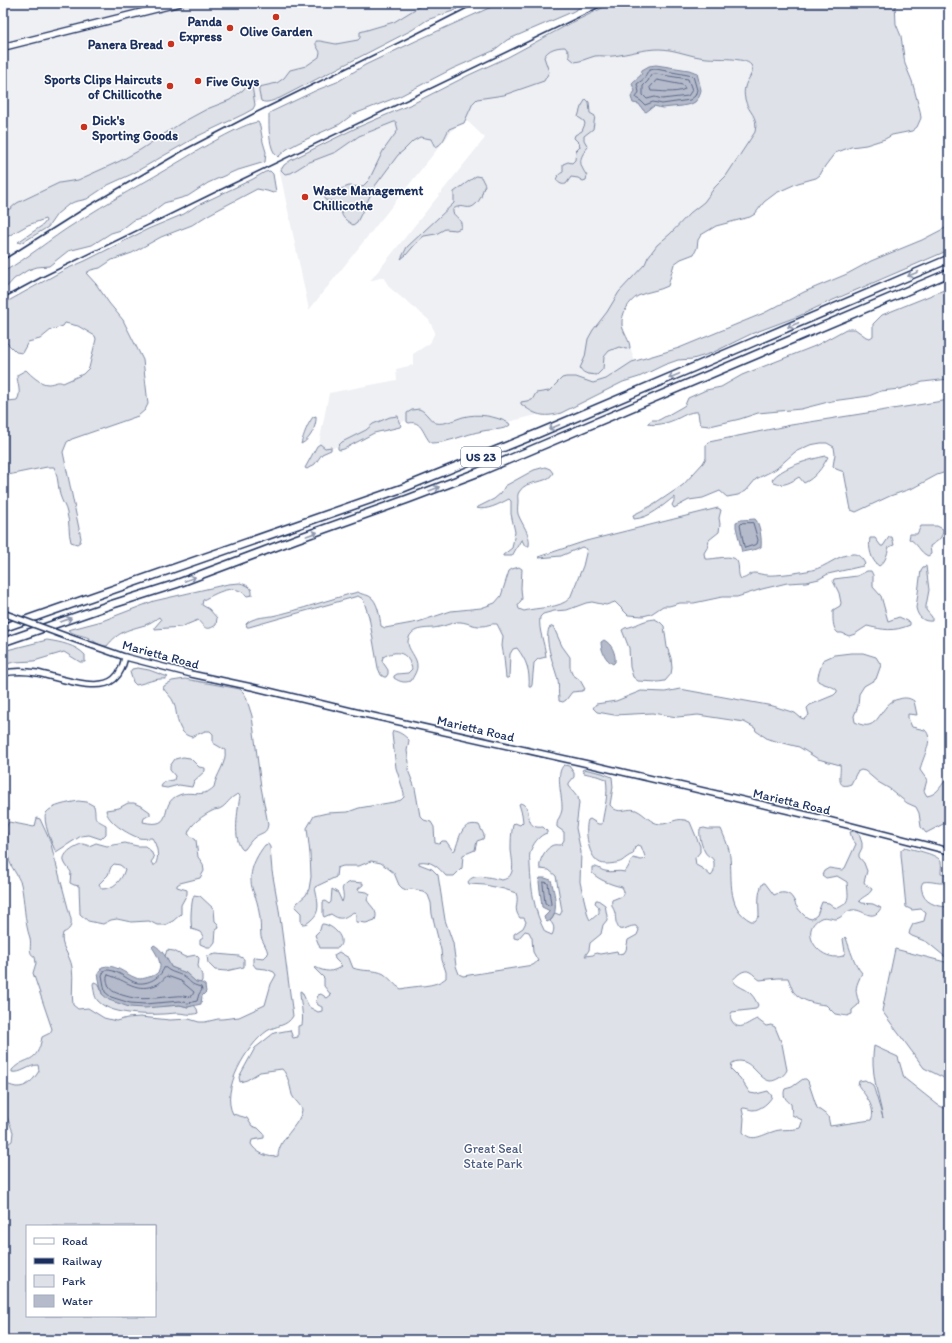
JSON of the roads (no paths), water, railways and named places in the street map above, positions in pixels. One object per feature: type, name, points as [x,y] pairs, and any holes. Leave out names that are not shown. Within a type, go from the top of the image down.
[{"type":"highway","name":"US 23","points":[[3,628],[403,488],[532,436],[949,259]]},
{"type":"highway","name":"US 23","points":[[3,642],[176,584],[304,536],[408,500],[479,472],[949,273]]},
{"type":"main road","points":[[3,47],[179,3]]},
{"type":"street","name":"Marietta Road","points":[[3,613],[124,657],[191,674],[820,818],[949,851]]},
{"type":"street","points":[[3,673],[35,673],[88,684],[101,684],[111,682],[118,675],[123,666],[124,657]]},
{"type":"water","points":[[656,65],[689,70],[697,73],[701,90],[699,97],[695,102],[682,106],[662,108],[654,106],[646,112],[639,104],[633,103],[631,97],[635,91],[632,84],[633,82],[641,75],[642,70],[649,66]]},
{"type":"water","points":[[755,519],[760,532],[761,547],[742,552],[736,522]]},
{"type":"water","points":[[604,640],[609,644],[614,653],[615,662],[613,664],[608,660],[603,651],[601,642]]},
{"type":"water","points":[[540,878],[551,880],[555,897],[554,915],[547,922],[544,917],[550,911],[542,907],[539,882]]},
{"type":"water","points":[[154,945],[162,951],[171,967],[186,973],[196,982],[205,985],[206,992],[202,996],[201,1004],[188,1007],[180,1005],[145,1008],[129,1007],[109,1000],[102,994],[98,974],[102,967],[111,966],[138,979],[155,975],[160,968],[160,964],[152,947]]},
{"type":"railway","points":[[3,260],[90,205],[186,149],[257,112],[477,3]]},
{"type":"railway","points":[[3,298],[42,277],[226,187],[608,3]]},
{"type":"place","name":"Olive Garden","points":[[276,17]]},
{"type":"place","name":"Panda Express","points":[[230,28]]},
{"type":"place","name":"Panera Bread","points":[[171,44]]},
{"type":"place","name":"Five Guys","points":[[198,81]]},
{"type":"place","name":"Sports Clips Haircuts of Chillicothe","points":[[170,86]]},
{"type":"place","name":"Dick's Sporting Goods","points":[[84,127]]},
{"type":"place","name":"Waste Management Chillicothe","points":[[305,197]]},
{"type":"park label","name":"Great Seal State Park","points":[[493,1156]]}]
